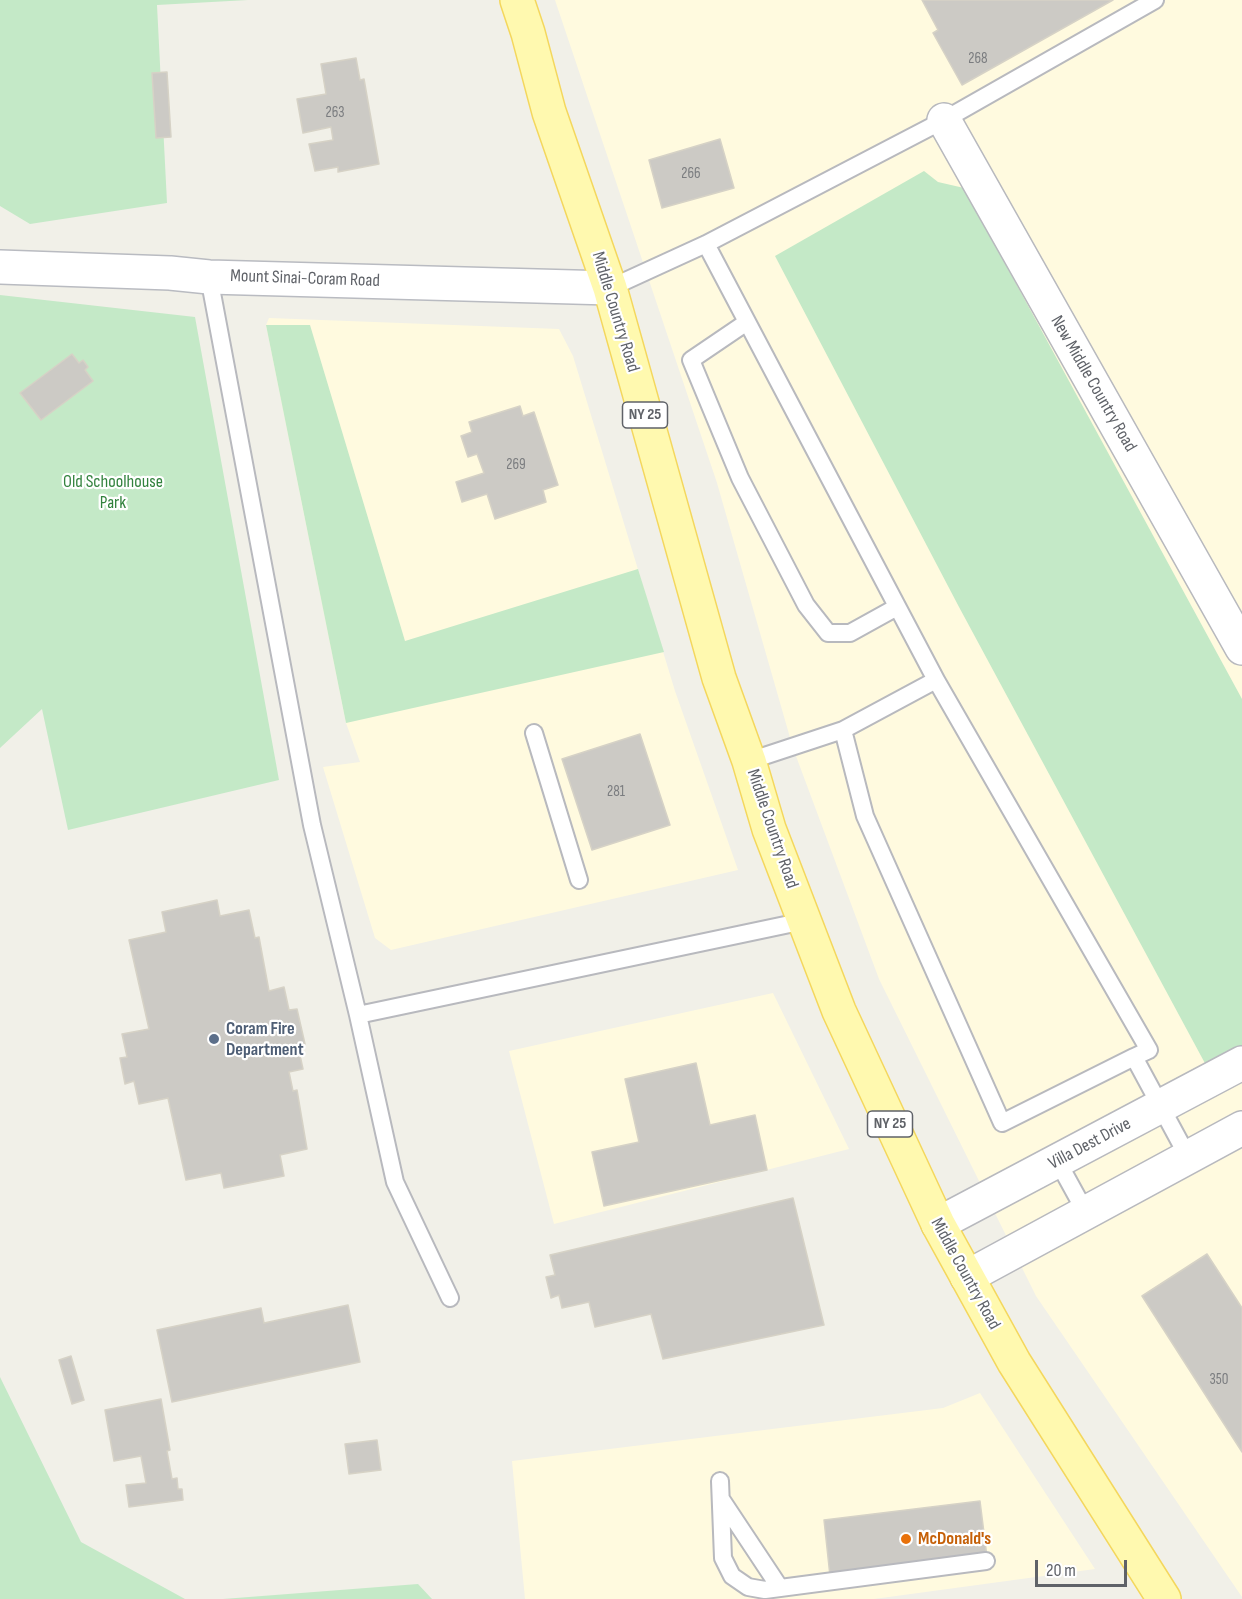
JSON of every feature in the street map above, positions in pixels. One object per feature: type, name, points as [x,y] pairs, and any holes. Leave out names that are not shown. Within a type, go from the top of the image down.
[{"type":"main road","name":"Middle Country Road","points":[[517,0],[549,112],[610,288],[719,678],[749,761],[769,829],[839,1011],[938,1224],[967,1277],[1014,1362],[1164,1599]]},
{"type":"street","name":"New Middle Country Road","points":[[944,120],[1242,648]]},
{"type":"street","name":"Mount Sinai-Coram Road","points":[[0,267],[170,273],[209,277],[610,288]]},
{"type":"street","name":"Villa Dest Drive","points":[[938,1224],[1242,1063]]},
{"type":"street","points":[[967,1277],[1242,1128]]},
{"type":"lane","points":[[610,288],[706,244],[944,120],[1155,0]]},
{"type":"lane","points":[[706,244],[936,680],[1149,1050],[1002,1123],[865,816],[843,730]]},
{"type":"lane","points":[[209,277],[312,825],[395,1182],[450,1298]]},
{"type":"lane","points":[[747,322],[691,360],[740,478],[806,605],[828,633],[850,633],[897,607]]},
{"type":"lane","points":[[749,761],[843,730],[936,680]]},
{"type":"lane","points":[[534,733],[579,880]]},
{"type":"lane","points":[[358,1015],[804,921]]},
{"type":"lane","points":[[1134,1057],[1188,1157]]},
{"type":"lane","points":[[1058,1162],[1086,1213]]},
{"type":"lane","points":[[720,1481],[723,1558],[732,1576],[748,1587],[765,1590],[986,1561]]},
{"type":"lane","points":[[721,1498],[780,1588]]},
{"type":"shaded area","points":[[555,0],[1242,0],[1242,1597],[1036,1296],[879,979],[793,748],[717,483]]},
{"type":"shaded area","points":[[269,318],[559,329],[573,356],[675,691],[738,870],[391,950],[375,938],[323,767],[360,762],[346,723],[266,325]]},
{"type":"shaded area","points":[[773,993],[849,1149],[554,1224],[509,1051]]},
{"type":"shaded area","points":[[980,1393],[1095,1569],[874,1599],[525,1599],[512,1461],[943,1408]]},
{"type":"green space","points":[[0,0],[248,0],[157,5],[167,203],[30,224],[0,206]]},
{"type":"green space","points":[[924,171],[938,182],[964,188],[1242,699],[1242,1048],[1207,1067],[959,607],[775,256]]},
{"type":"green space","name":"Old Schoolhouse Park","points":[[0,295],[195,317],[279,780],[68,830],[42,709],[0,748]]},
{"type":"green space","points":[[266,325],[310,325],[405,641],[638,569],[664,652],[346,723]]},
{"type":"green space","points":[[0,1377],[81,1542],[185,1599],[0,1599]]},
{"type":"green space","points":[[418,1584],[432,1599],[223,1599]]},
{"type":"building","points":[[922,0],[1113,0],[962,85],[933,33],[938,30]]},
{"type":"building","points":[[356,58],[360,80],[364,79],[379,164],[338,172],[338,167],[315,171],[309,144],[333,140],[331,127],[303,133],[297,99],[326,94],[321,64]]},
{"type":"building","points":[[167,72],[171,137],[156,138],[152,73]]},
{"type":"building","points":[[720,139],[734,188],[662,208],[649,160]]},
{"type":"building","points":[[72,354],[79,363],[83,360],[88,367],[85,370],[93,381],[41,420],[20,393]]},
{"type":"building","points":[[520,406],[523,416],[534,412],[558,485],[543,490],[546,502],[495,519],[487,494],[462,502],[456,482],[484,473],[477,454],[468,457],[461,436],[472,432],[469,422]]},
{"type":"building","points":[[640,734],[670,825],[592,850],[562,759]]},
{"type":"building","name":"Coram Fire Department","points":[[217,900],[220,916],[249,910],[255,938],[259,937],[269,991],[284,987],[289,1010],[297,1009],[305,1044],[298,1046],[303,1069],[289,1072],[293,1091],[297,1090],[307,1149],[280,1155],[284,1176],[224,1188],[221,1173],[186,1180],[168,1098],[139,1104],[134,1081],[125,1084],[120,1058],[127,1057],[122,1034],[149,1029],[129,940],[166,932],[162,912]]},
{"type":"building","points":[[696,1063],[710,1125],[755,1115],[767,1170],[604,1206],[592,1152],[639,1142],[625,1079]]},
{"type":"building","points":[[793,1198],[824,1325],[663,1359],[651,1314],[595,1327],[589,1302],[562,1308],[559,1295],[551,1298],[546,1277],[555,1275],[550,1255]]},
{"type":"building","points":[[1207,1254],[1242,1308],[1242,1452],[1142,1296]]},
{"type":"building","points":[[348,1305],[360,1362],[172,1402],[157,1330],[261,1308],[264,1323]]},
{"type":"building","points":[[71,1356],[84,1400],[72,1404],[59,1360]]},
{"type":"building","points":[[161,1399],[170,1450],[167,1451],[172,1479],[177,1478],[178,1489],[182,1489],[183,1500],[129,1507],[126,1485],[146,1483],[141,1456],[114,1461],[105,1410]]},
{"type":"building","points":[[377,1440],[381,1470],[349,1474],[345,1444]]},
{"type":"building","name":"McDonald's","points":[[980,1501],[987,1557],[830,1576],[824,1520]]},
{"type":"place","name":"Coram Fire Department","points":[[214,1039]]},
{"type":"place","name":"McDonald's","points":[[906,1539]]}]
